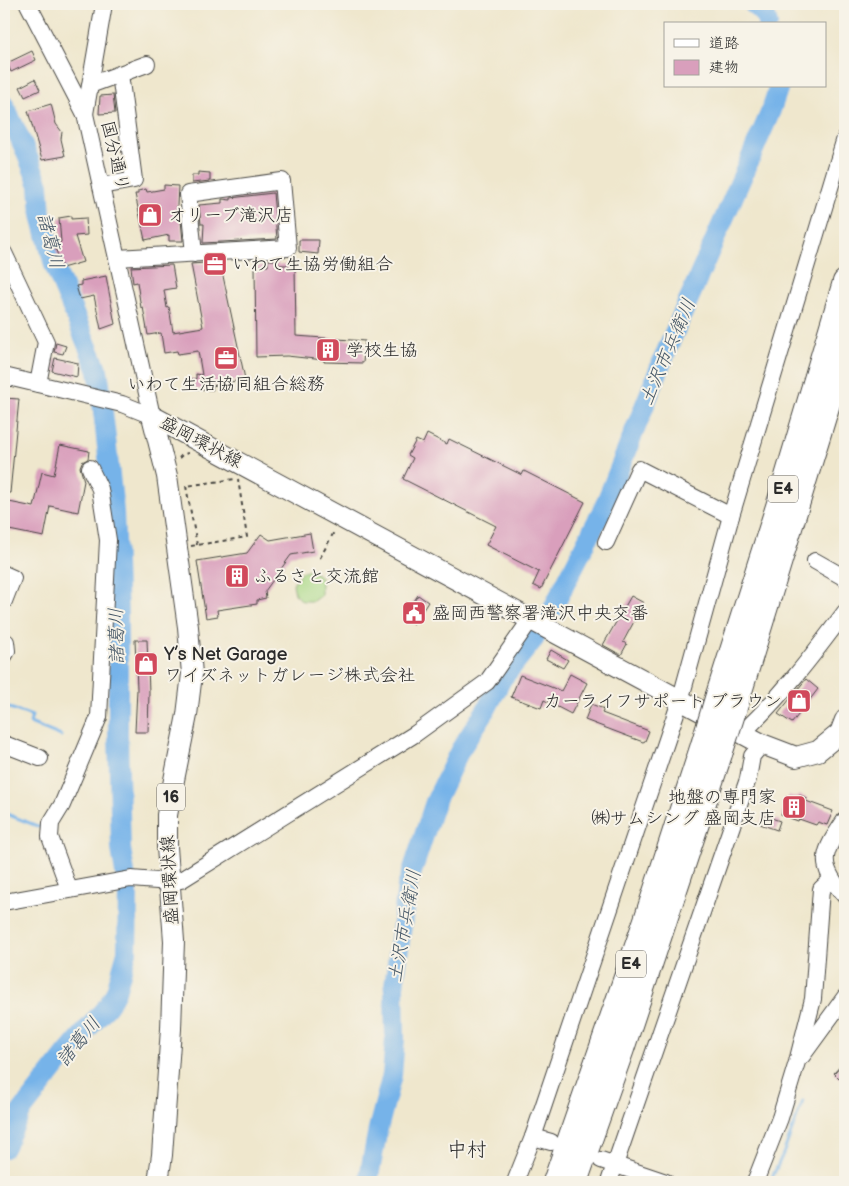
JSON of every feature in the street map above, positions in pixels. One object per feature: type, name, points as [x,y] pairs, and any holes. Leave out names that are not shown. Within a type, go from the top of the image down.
[{"type":"highway","name":"E4","points":[[575,1182],[626,1040],[727,698],[781,497],[845,282]]},
{"type":"highway","name":"E4","points":[[727,698],[845,348]]},
{"type":"highway","name":"E4","points":[[555,1182],[646,920],[712,748]]},
{"type":"main road","name":"盛岡環状線","points":[[152,416],[762,744],[796,757],[818,751],[843,730]]},
{"type":"main road","name":"盛岡環状線","points":[[152,416],[166,476],[188,627],[192,674],[185,724],[167,815],[167,847],[174,941],[171,1029],[162,1155],[158,1182]]},
{"type":"street","name":"国分通り","points":[[28,4],[85,114],[152,416]]},
{"type":"street","points":[[85,114],[104,4]]},
{"type":"street","points":[[90,85],[147,64]]},
{"type":"street","points":[[101,186],[134,180],[120,74]]},
{"type":"street","points":[[515,1182],[533,1137],[680,701],[731,516],[842,169],[845,138]]},
{"type":"street","points":[[117,258],[194,254],[288,248],[282,182],[188,194],[194,254]]},
{"type":"street","points":[[4,253],[46,342],[38,384]]},
{"type":"street","points":[[4,376],[122,404],[152,416]]},
{"type":"street","points":[[69,889],[50,838],[51,823],[62,805],[99,717],[108,540],[100,489],[90,468]]},
{"type":"street","points":[[606,542],[639,468],[731,516]]},
{"type":"street","points":[[814,561],[845,578]]},
{"type":"street","points":[[4,574],[13,578],[4,601]]},
{"type":"street","points":[[741,734],[791,682],[845,612]]},
{"type":"street","points":[[4,902],[93,884],[130,879],[170,882],[181,880],[415,734],[487,682],[531,619]]},
{"type":"street","points":[[4,640],[7,651],[4,656]]},
{"type":"street","points":[[4,744],[40,758]]},
{"type":"street","points":[[610,1182],[608,1163],[748,779],[752,756],[762,744]]},
{"type":"street","points":[[845,820],[829,844],[825,861],[831,880],[845,896]]},
{"type":"street","points":[[755,1182],[780,1118],[813,1000],[821,889],[831,880]]},
{"type":"street","points":[[797,1062],[845,997]]},
{"type":"street","points":[[533,1137],[551,1142]]},
{"type":"street","points":[[608,1163],[666,1182]]},
{"type":"path","points":[[177,462],[182,455],[189,453]]},
{"type":"path","points":[[186,547],[247,537],[238,478],[230,473]]},
{"type":"path","points":[[197,545],[186,486],[238,478]]},
{"type":"path","points":[[320,558],[334,532]]},
{"type":"green space","points":[[311,570],[321,577],[321,595],[313,601],[302,601],[295,594],[293,584],[301,572]]},
{"type":"building","points":[[32,51],[36,60],[11,72],[7,63]]},
{"type":"building","points":[[35,79],[40,90],[25,97],[20,87]]},
{"type":"building","points":[[113,95],[115,113],[99,114],[100,96]]},
{"type":"building","points":[[51,104],[56,124],[62,132],[61,139],[65,156],[42,160],[28,111]]},
{"type":"building","points":[[198,172],[210,173],[210,181],[192,183],[192,175],[198,175]]},
{"type":"building","points":[[164,185],[178,186],[177,210],[180,210],[183,241],[169,241],[169,235],[145,240],[135,194],[146,189],[147,192],[164,189]]},
{"type":"building","points":[[273,193],[277,239],[203,243],[204,224],[201,224],[199,205],[222,203],[222,199],[231,200],[231,198]]},
{"type":"building","points":[[71,216],[71,219],[86,218],[87,235],[75,236],[83,262],[62,268],[54,244],[61,242],[59,218]]},
{"type":"building","points":[[299,240],[319,240],[318,254],[299,252]]},
{"type":"building","points":[[268,260],[278,260],[278,265],[295,265],[296,336],[365,341],[363,363],[324,362],[324,360],[287,356],[256,357],[255,266],[268,266]]},
{"type":"building","points":[[220,262],[245,379],[212,386],[213,390],[188,389],[189,379],[196,379],[196,374],[202,375],[198,351],[178,354],[177,351],[164,353],[161,333],[148,335],[137,282],[133,283],[131,267],[172,265],[176,288],[164,290],[173,332],[203,327],[191,264]]},
{"type":"building","points":[[106,276],[115,324],[101,329],[94,296],[80,299],[76,286],[81,285],[81,281]]},
{"type":"building","points":[[56,343],[66,346],[63,354],[54,352]]},
{"type":"building","points":[[55,358],[78,363],[77,377],[52,371]]},
{"type":"building","points":[[4,398],[19,399],[10,493],[4,493]]},
{"type":"building","points":[[427,434],[447,444],[449,439],[522,475],[524,471],[585,502],[541,589],[533,585],[539,572],[486,545],[496,526],[403,479],[413,458],[408,455],[416,440],[423,443]]},
{"type":"building","points":[[60,445],[89,451],[88,459],[82,462],[80,467],[84,481],[78,512],[50,506],[44,537],[4,529],[4,501],[34,507],[42,472],[54,475]]},
{"type":"building","name":"ふるさと交流館","points":[[310,533],[313,551],[291,555],[265,591],[266,598],[257,600],[257,604],[217,610],[218,616],[206,618],[197,561],[247,553],[261,534],[270,540]]},
{"type":"building","name":"盛岡西警察署滝沢中央交番","points":[[418,595],[428,602],[414,624],[403,618]]},
{"type":"building","points":[[631,596],[644,603],[623,642],[627,644],[621,655],[603,645]]},
{"type":"building","points":[[135,640],[147,640],[148,732],[135,732],[137,689]]},
{"type":"building","points":[[551,650],[568,660],[563,668],[546,659]]},
{"type":"building","points":[[570,674],[587,683],[571,714],[544,700],[541,708],[511,697],[520,675],[561,691]]},
{"type":"building","name":"カーライフサポート ブラウン","points":[[806,679],[818,689],[792,723],[778,714]]},
{"type":"building","points":[[591,704],[604,709],[602,713],[649,731],[645,741],[643,742],[585,720]]},
{"type":"building","points":[[789,795],[797,798],[799,795],[807,798],[806,801],[833,811],[827,825],[818,822],[816,825],[781,815]]},
{"type":"building","points":[[763,815],[780,821],[777,830],[760,824]]},
{"type":"building","points":[[845,1061],[845,1084],[834,1073]]},
{"type":"waterway","name":"土沢市兵衛川","points":[[753,4],[766,17],[767,22]]},
{"type":"waterway","name":"土沢市兵衛川","points":[[550,614],[604,507],[668,347],[770,113],[778,88]]},
{"type":"waterway","name":"諸葛川","points":[[4,104],[39,185],[41,215],[54,265],[98,371],[114,511],[118,616],[118,735],[121,849],[128,891],[127,952],[116,991],[109,1004],[67,1053],[21,1112],[4,1148]]},
{"type":"waterway","name":"土沢市兵衛川","points":[[368,1182],[378,1129],[392,1075],[395,1038],[394,986],[407,887],[435,802],[460,750],[486,710],[502,679],[535,638]]},
{"type":"waterway","points":[[4,706],[32,716],[30,723],[61,736]]},
{"type":"waterway","points":[[4,813],[45,829]]},
{"type":"waterway","points":[[770,1182],[803,1101]]},
{"type":"place","name":"オリーブ滝沢店","points":[[150,215]]},
{"type":"place","name":"いわて生協労働組合","points":[[215,264]]},
{"type":"place","name":"学校生協","points":[[328,350]]},
{"type":"place","name":"いわて生活協同組合総務","points":[[226,358]]},
{"type":"place","name":"ふるさと交流館","points":[[237,576]]},
{"type":"place","name":"盛岡西警察署滝沢中央交番","points":[[414,613]]},
{"type":"place","name":"Y’s Net Garage ワイズネットガレージ株式会社","points":[[146,664]]},
{"type":"place","name":"カーライフサポート ブラウン","points":[[799,701]]},
{"type":"place","name":"地盤の専門家 ㈱サムシング 盛岡支店","points":[[794,807]]},
{"type":"district","name":"中村","points":[[467,1150]]}]
